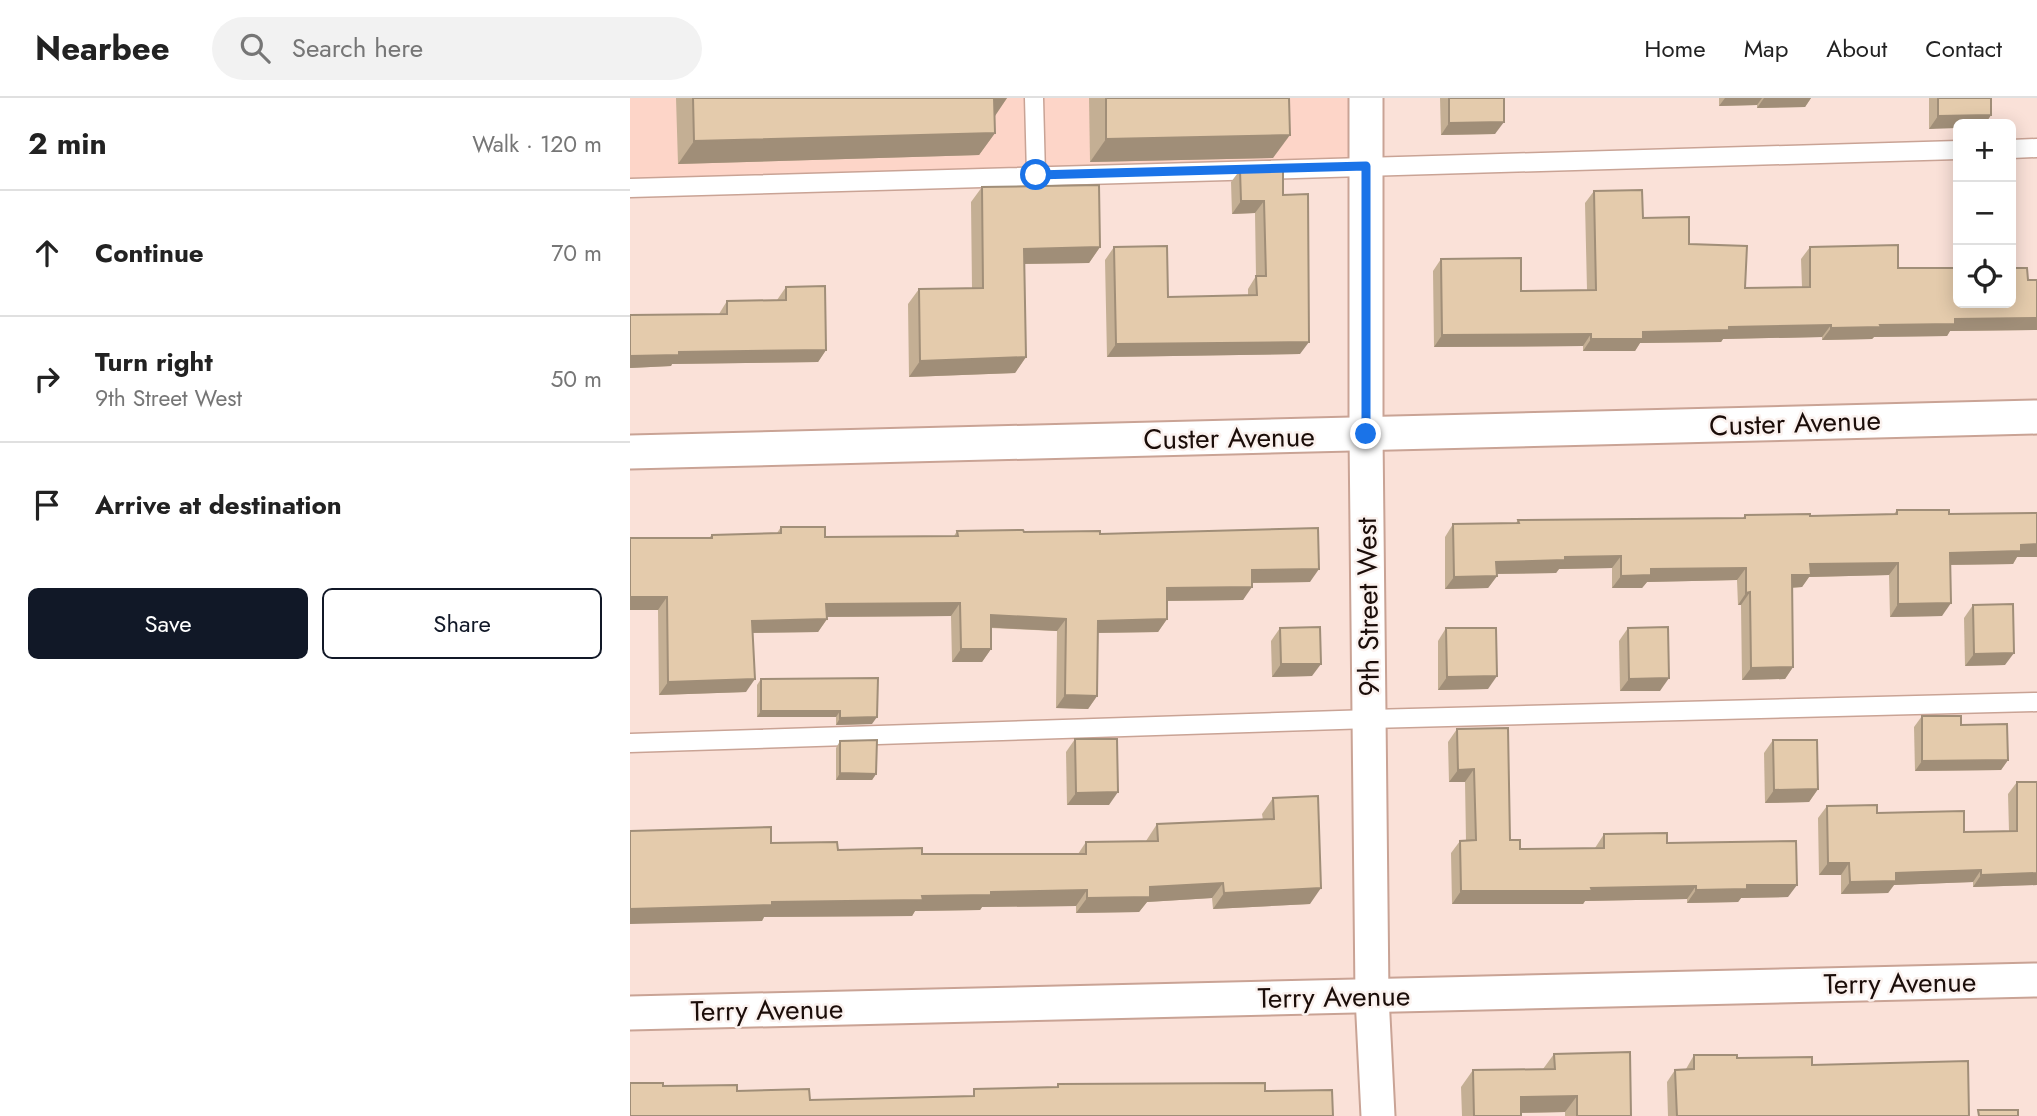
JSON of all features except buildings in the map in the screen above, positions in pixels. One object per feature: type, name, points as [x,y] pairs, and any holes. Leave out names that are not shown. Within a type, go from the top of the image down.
[{"type":"street","name":"9th Street West","points":[[1366,98],[1366,434],[1372,996],[1378,1116]]},
{"type":"street","name":"Custer Avenue","points":[[630,452],[2037,417]]},
{"type":"street","name":"Terry Avenue","points":[[630,1013],[2037,980]]},
{"type":"lane","points":[[1034,98],[1036,175]]},
{"type":"lane","points":[[2016,149],[2037,148]]},
{"type":"lane","points":[[630,188],[1953,150]]},
{"type":"lane","points":[[630,743],[1370,719],[2037,702]]},
{"type":"shaded area","points":[[630,98],[1366,98],[1366,166],[630,188]]},
{"type":"route","points":[[1036,175],[1366,166],[1366,434]]}]
